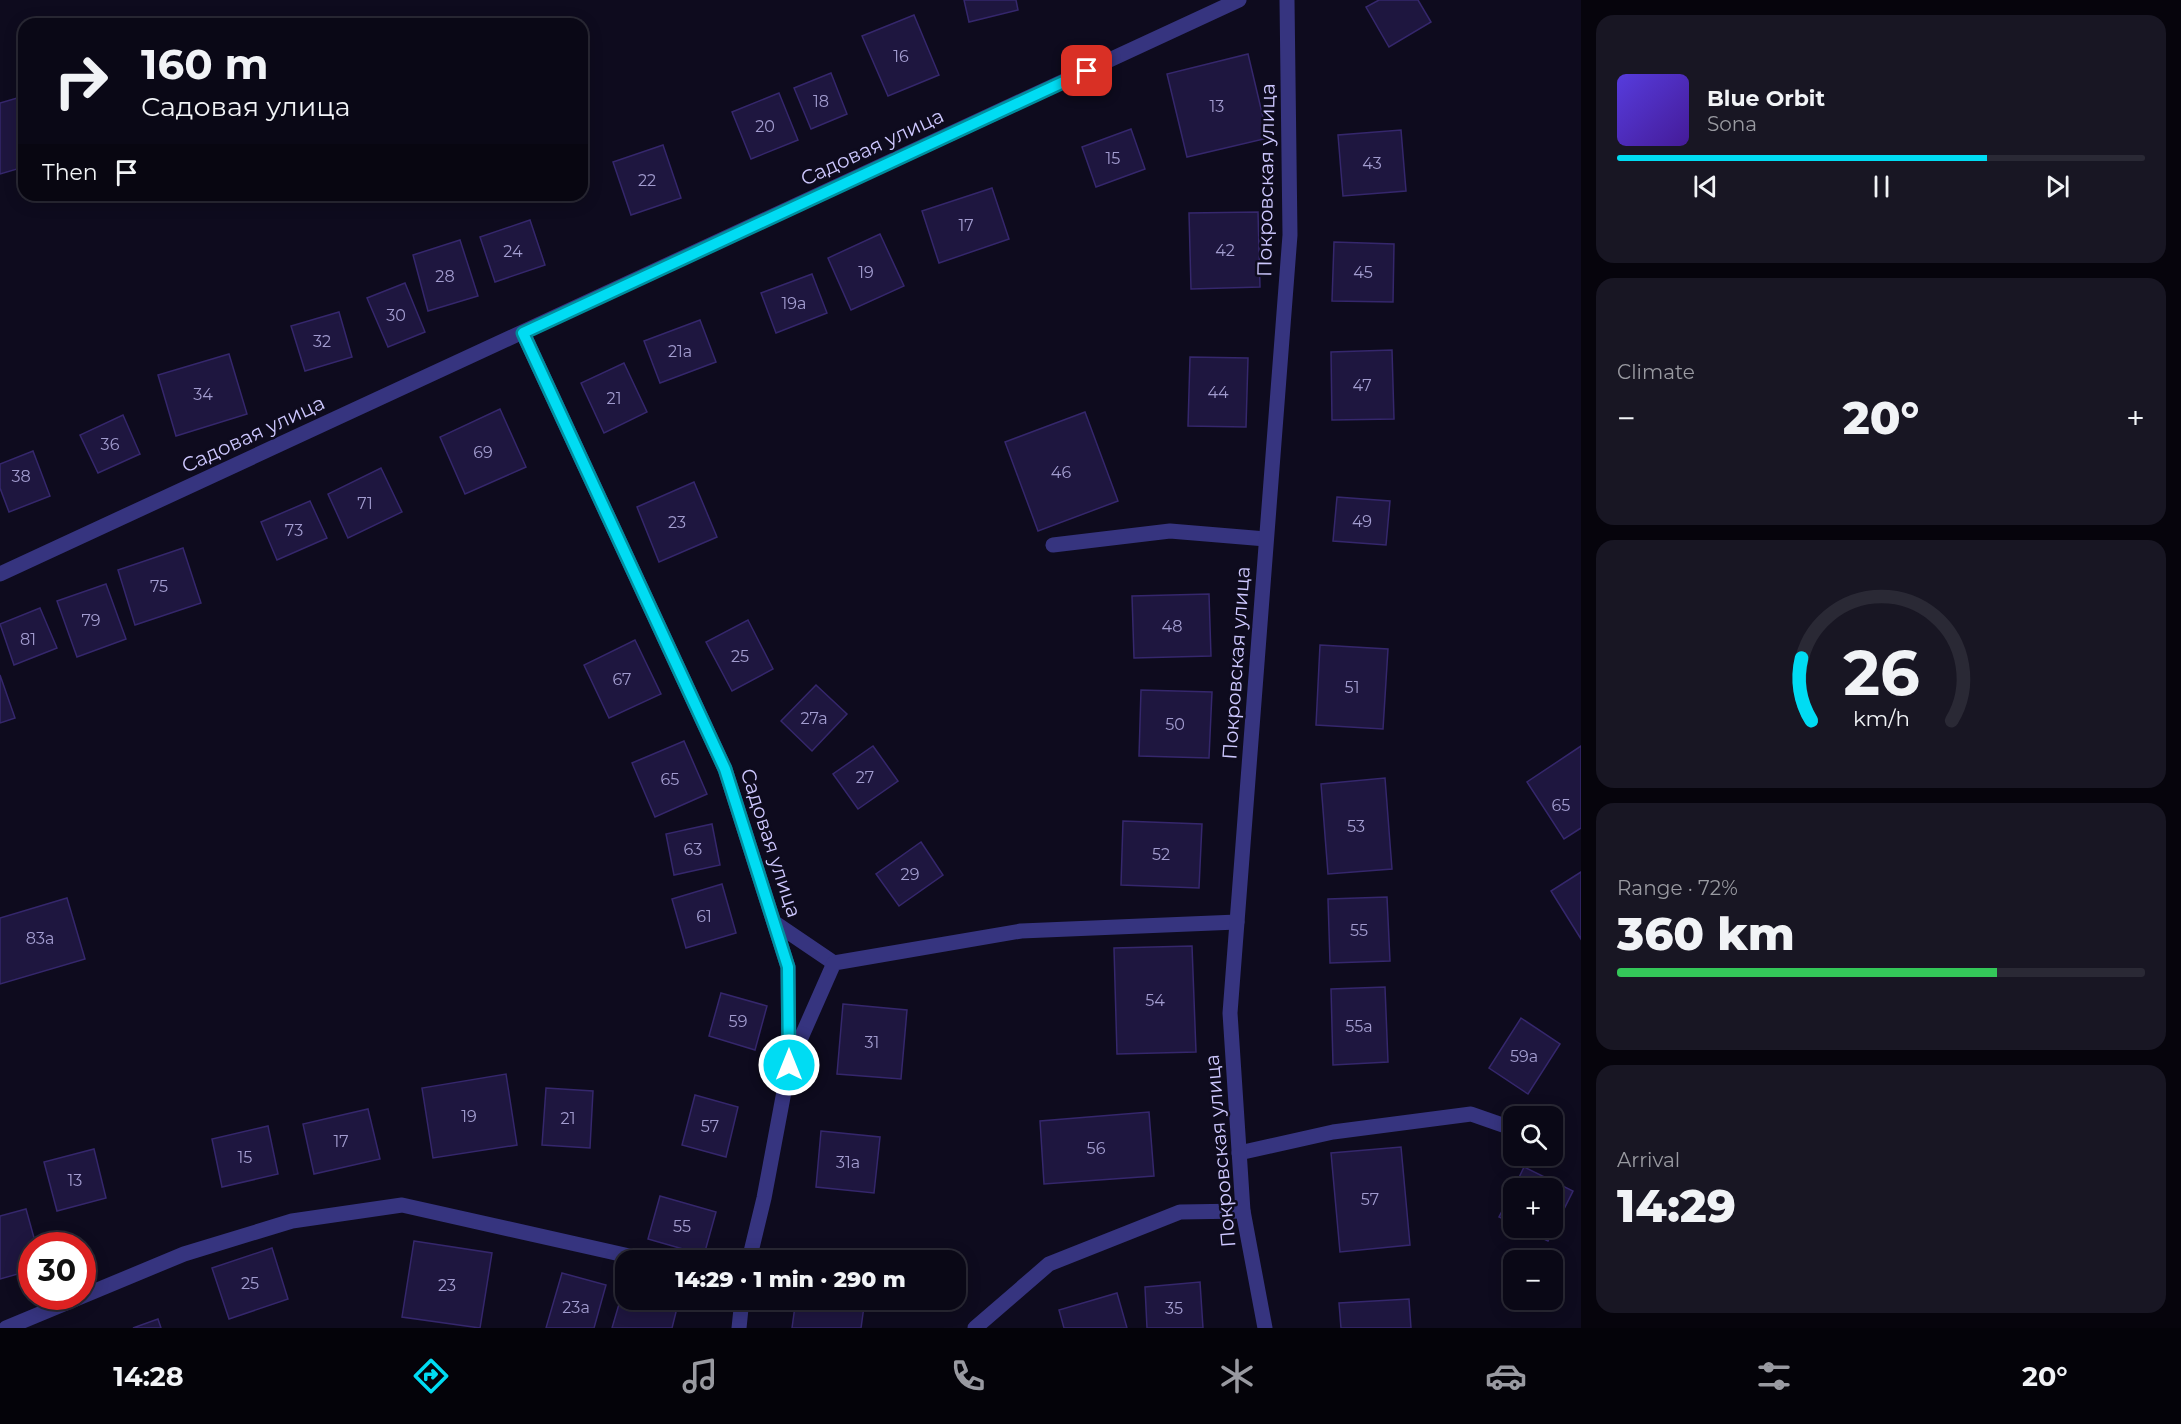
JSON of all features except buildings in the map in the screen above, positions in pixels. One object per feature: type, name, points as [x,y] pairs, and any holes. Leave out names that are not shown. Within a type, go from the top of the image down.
[{"type":"street","name":"Садовая улица","points":[[0,574],[1239,0]]},
{"type":"street","name":"Покровская улица","points":[[1265,1328],[1243,1211],[1230,1013],[1290,235],[1287,0]]},
{"type":"street","name":"Садовая улица","points":[[523,333],[725,769],[788,967],[789,1065],[764,1198],[751,1250]]},
{"type":"street","points":[[1053,545],[1170,531],[1266,539]]},
{"type":"street","points":[[775,922],[834,963],[1021,931],[1237,922]]},
{"type":"street","points":[[789,1065],[834,963]]},
{"type":"street","points":[[1239,1153],[1333,1132],[1471,1114],[1503,1125]]},
{"type":"street","points":[[6,1328],[184,1254],[292,1221],[402,1205],[615,1253]]},
{"type":"street","points":[[975,1328],[1048,1264],[1180,1212],[1243,1211]]},
{"type":"street","points":[[739,1328],[741,1310]]},
{"type":"route","points":[[789,1065],[788,967],[762,879],[725,769],[523,333],[1087,71]]}]
